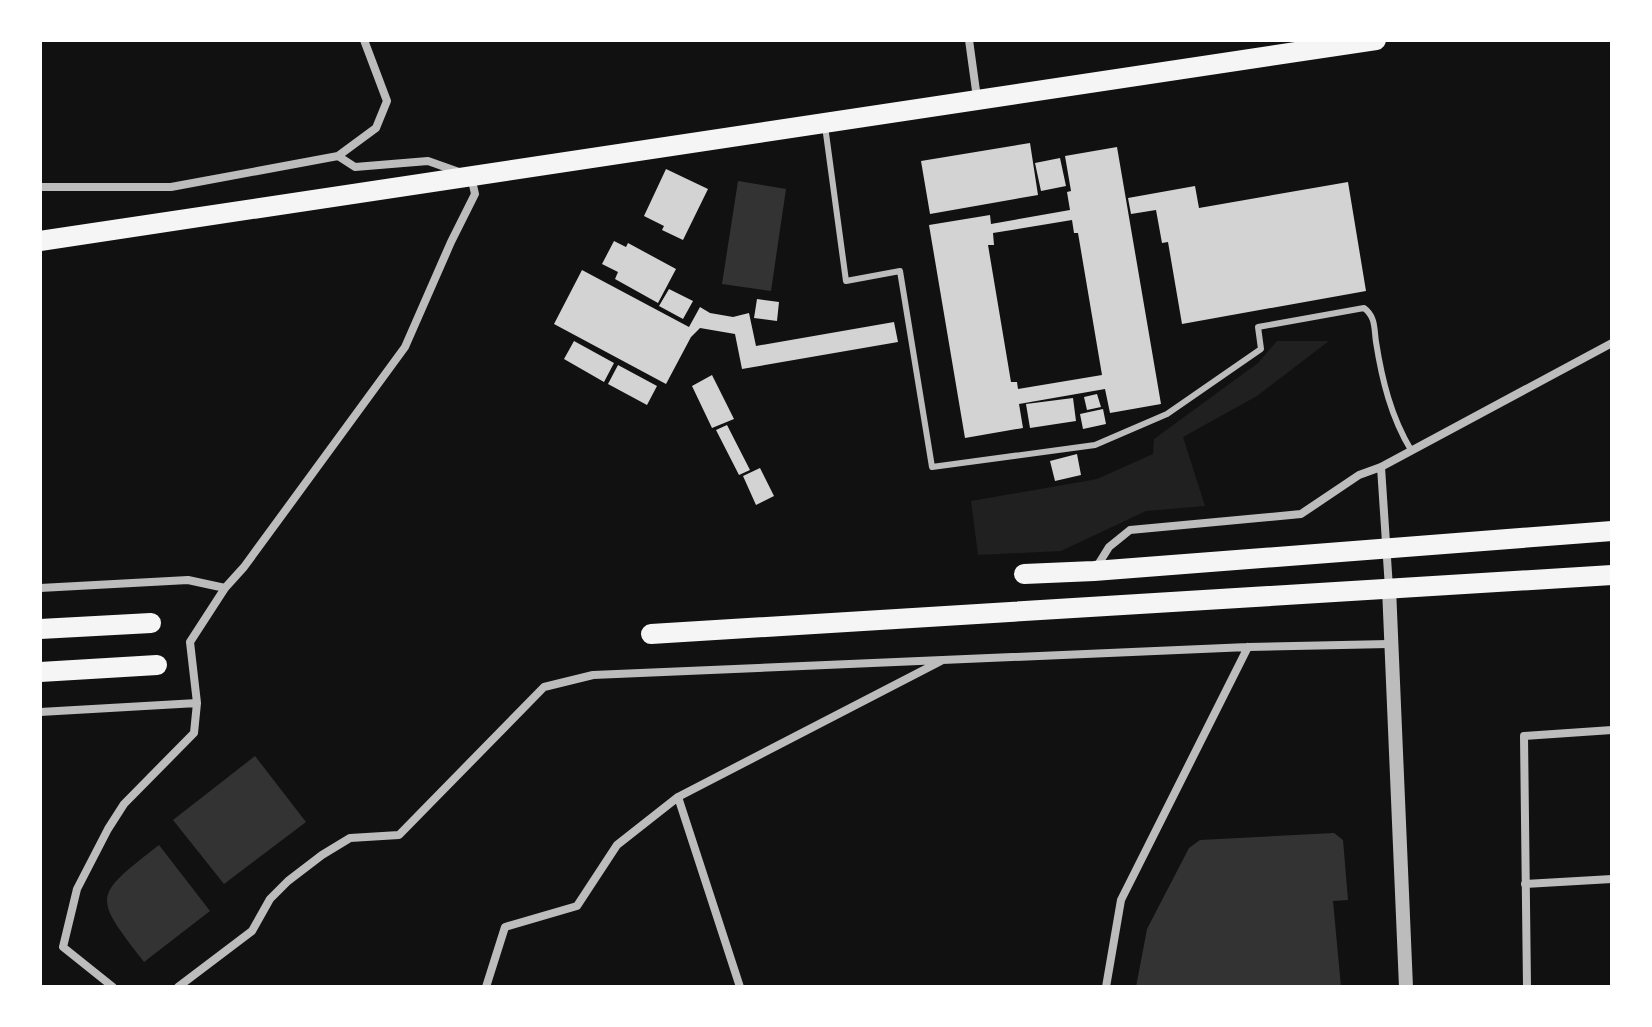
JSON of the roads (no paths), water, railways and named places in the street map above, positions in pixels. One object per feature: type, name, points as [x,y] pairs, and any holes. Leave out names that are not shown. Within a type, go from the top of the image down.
[{"type":"main road","points":[[40,241],[1376,40]]},
{"type":"main road","points":[[1024,574],[1386,550],[1612,531]]},
{"type":"main road","points":[[651,634],[1612,575]]},
{"type":"main road","points":[[40,629],[151,623]]},
{"type":"main road","points":[[40,672],[157,665]]},
{"type":"street","points":[[40,187],[171,187],[338,156],[376,128],[387,101],[364,40]]},
{"type":"street","points":[[969,40],[977,99]]},
{"type":"street","points":[[113,987],[63,947],[77,889],[124,804],[194,733],[197,703],[190,642],[225,588],[244,567],[405,347],[475,194],[473,177],[428,161],[355,167],[338,156]]},
{"type":"street","points":[[1094,571],[1109,547],[1130,530],[1301,514],[1359,475],[1381,467],[1612,343]]},
{"type":"street","points":[[1381,467],[1406,987]]},
{"type":"street","points":[[40,588],[188,580],[225,588]]},
{"type":"street","points":[[178,987],[252,931],[270,899],[322,855],[350,838],[399,835],[544,687],[593,675],[1248,647],[1389,644]]},
{"type":"street","points":[[1106,987],[1121,900],[1248,647]]},
{"type":"street","points":[[486,987],[505,927],[577,906],[617,845],[678,797],[943,660]]},
{"type":"street","points":[[40,712],[197,703]]},
{"type":"street","points":[[1527,987],[1524,736],[1612,730]]},
{"type":"street","points":[[678,797],[740,987]]},
{"type":"street","points":[[1525,884],[1612,879]]},
{"type":"lane","points":[[825,122],[846,281],[900,271],[932,467],[1095,445],[1167,414],[1261,349],[1258,327],[1364,308],[1373,319],[1382,384],[1399,429],[1411,450]]}]
